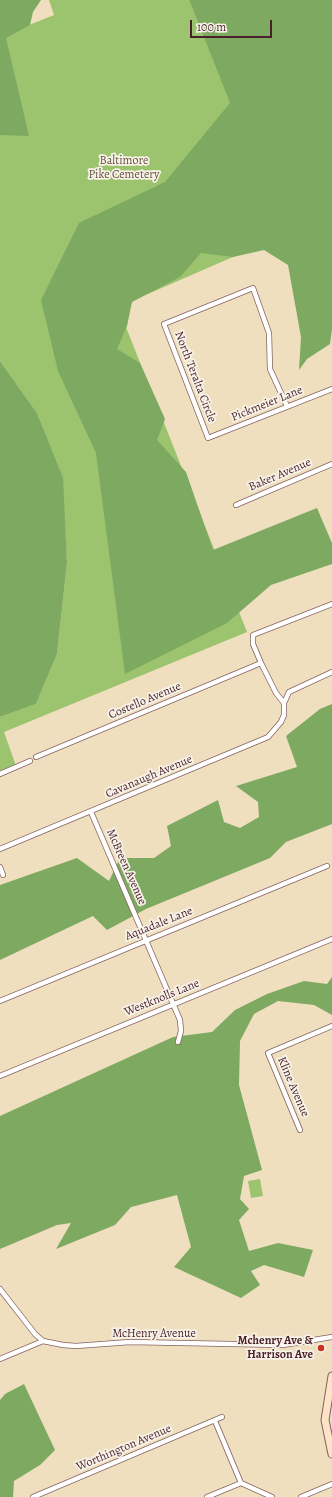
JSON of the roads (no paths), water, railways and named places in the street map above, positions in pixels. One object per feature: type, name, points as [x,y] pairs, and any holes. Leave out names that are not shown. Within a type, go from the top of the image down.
[{"type":"main road","points":[[332,1376],[325,1420],[332,1454]]},
{"type":"street","name":"North Teralta Circle","points":[[208,438],[164,324],[253,288],[269,333],[270,369],[287,406]]},
{"type":"street","name":"Pickmeier Lane","points":[[208,438],[332,389]]},
{"type":"street","name":"Baker Avenue","points":[[236,505],[332,464]]},
{"type":"street","points":[[332,604],[253,635],[253,644],[261,662],[276,693],[284,703],[289,692],[332,672]]},
{"type":"street","name":"Costello Avenue","points":[[36,757],[261,662]]},
{"type":"street","name":"Cavanaugh Avenue","points":[[0,849],[92,812],[268,737],[281,722],[284,715],[284,703]]},
{"type":"street","points":[[0,774],[30,761]]},
{"type":"street","name":"McBreen Avenue","points":[[92,812],[173,1004],[181,1026],[178,1042]]},
{"type":"street","name":"Aquadale Lane","points":[[0,1001],[326,866]]},
{"type":"street","points":[[0,867],[3,874]]},
{"type":"street","name":"Westknolls Lane","points":[[0,1076],[332,939]]},
{"type":"street","name":"Kline Avenue","points":[[300,1130],[268,1053],[332,1026]]},
{"type":"street","points":[[0,1289],[28,1327],[43,1341],[0,1359]]},
{"type":"street","name":"McHenry Avenue","points":[[43,1341],[76,1346],[130,1342],[276,1345],[332,1337]]},
{"type":"street","name":"Worthington Avenue","points":[[33,1497],[222,1417]]},
{"type":"street","points":[[215,1421],[241,1483],[272,1497]]},
{"type":"street","points":[[207,1497],[241,1483]]},
{"type":"street","points":[[301,1497],[332,1484]]},
{"type":"place","name":"Mchenry Ave & Harrison Ave","points":[[321,1348]]},
{"type":"park label","name":"Baltimore Pike Cemetery","points":[[124,168]]}]
